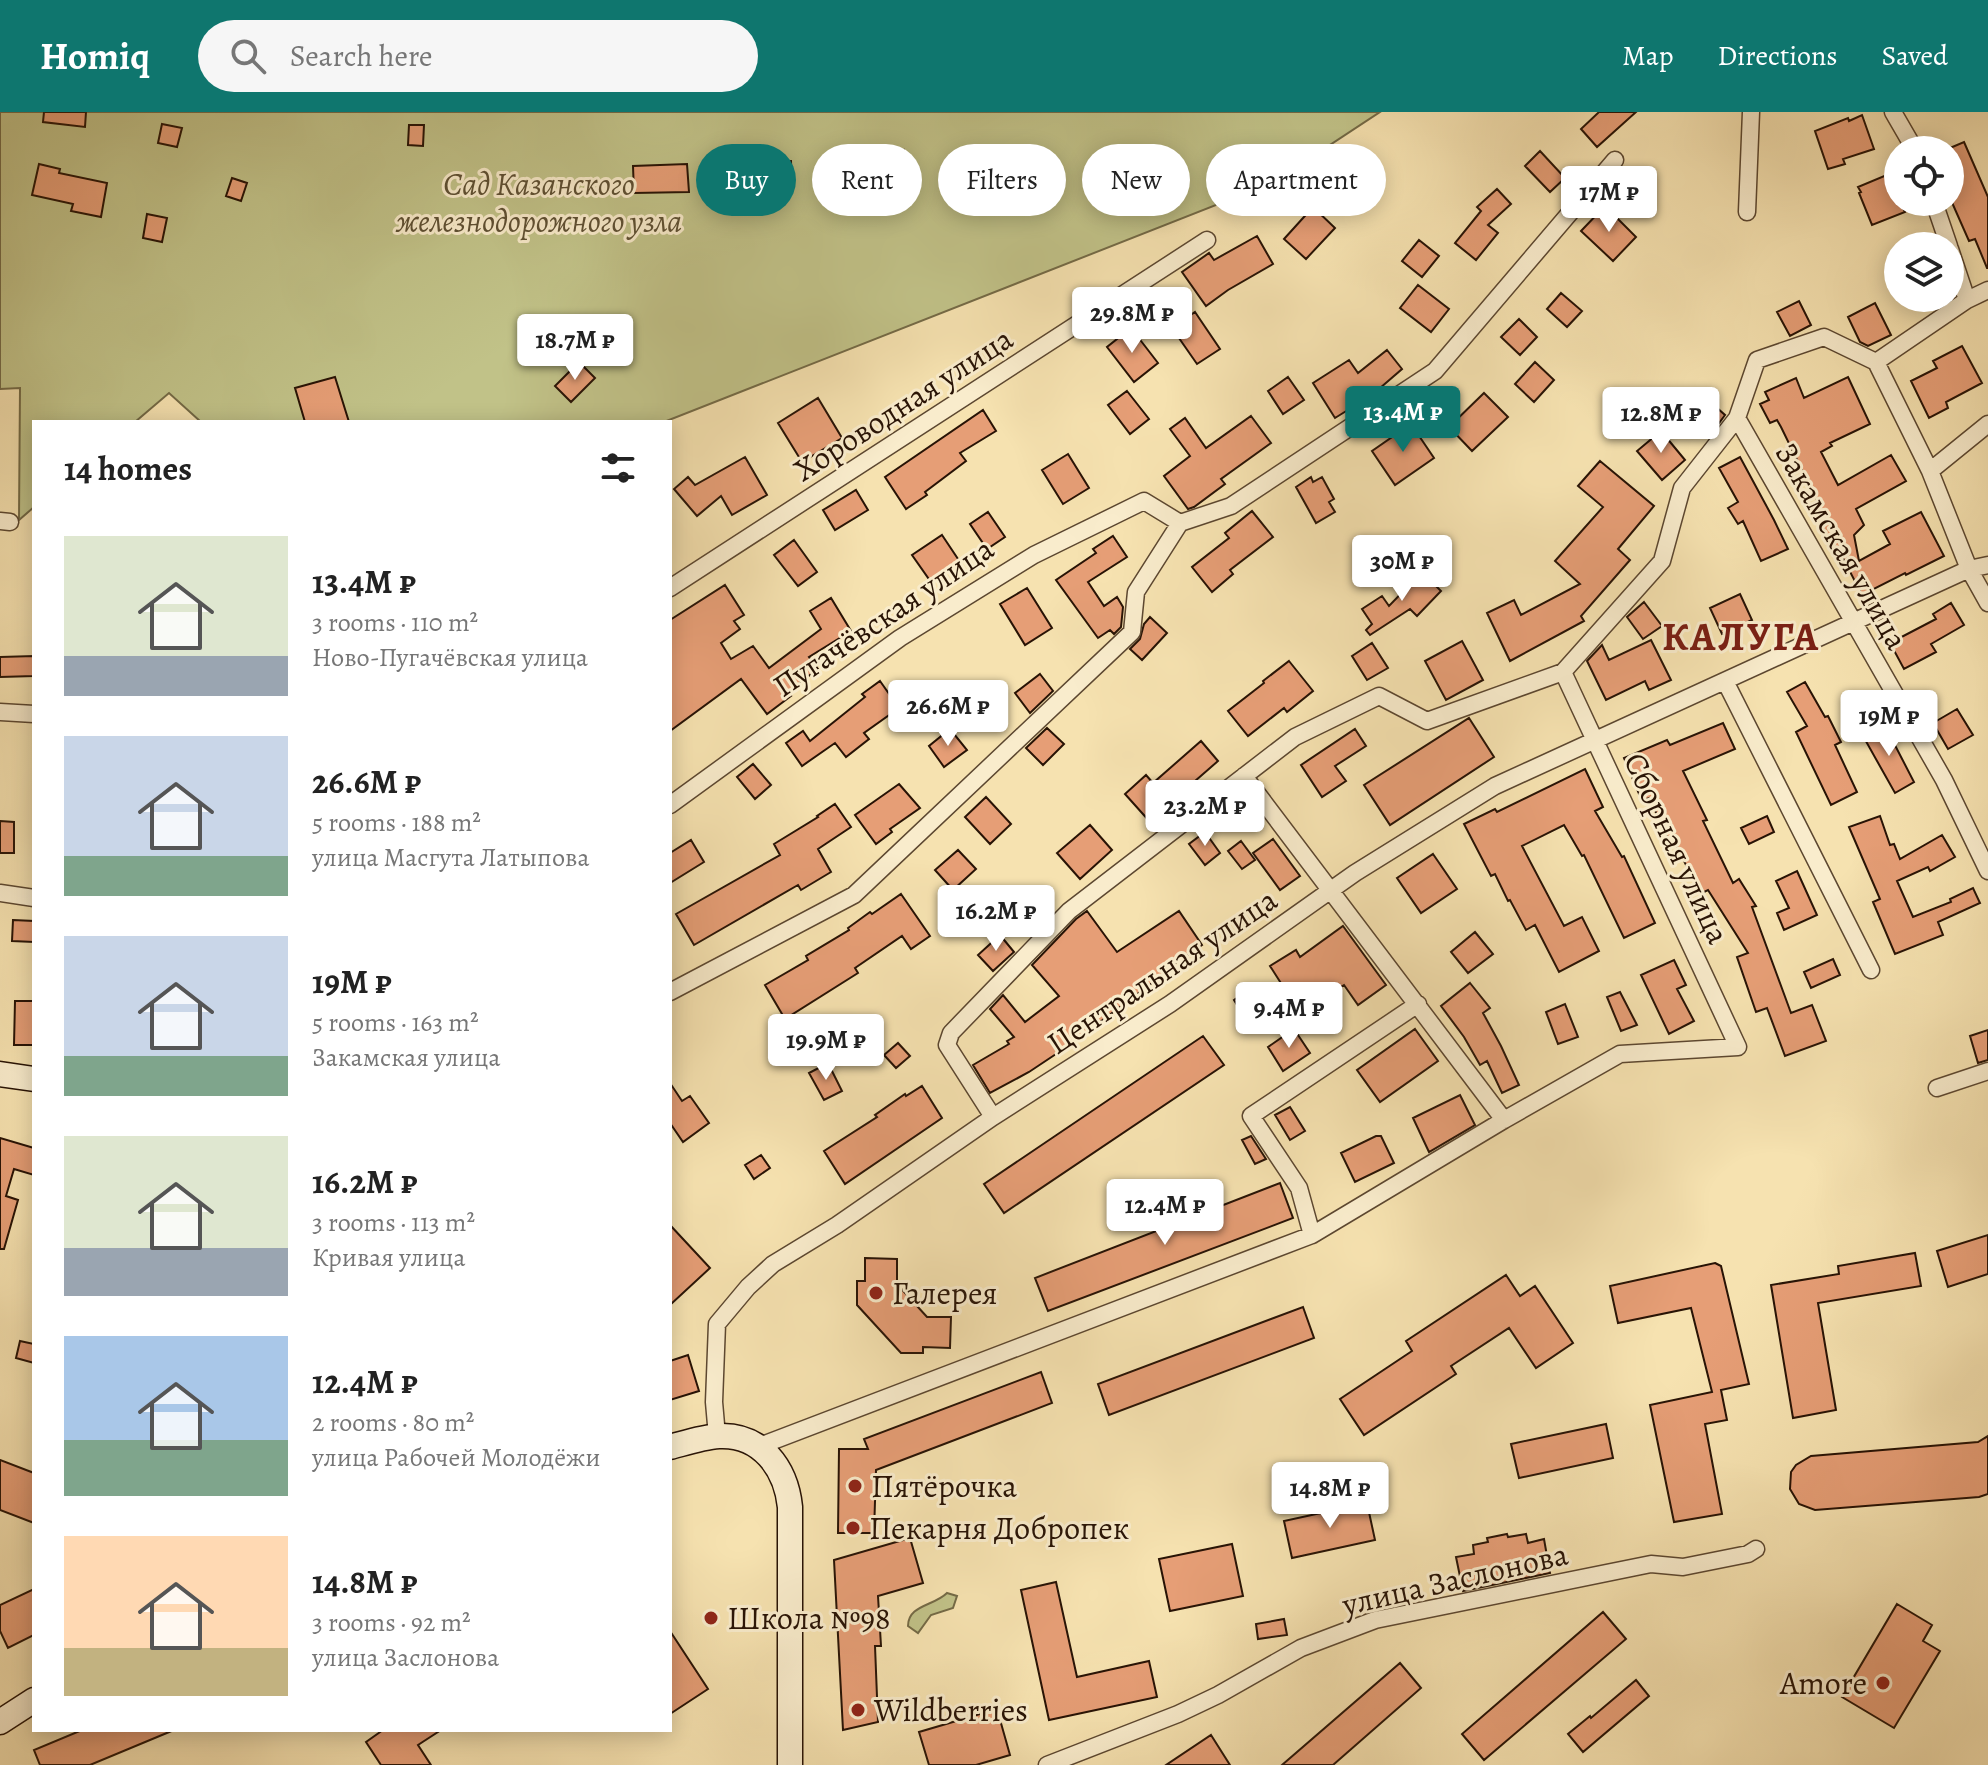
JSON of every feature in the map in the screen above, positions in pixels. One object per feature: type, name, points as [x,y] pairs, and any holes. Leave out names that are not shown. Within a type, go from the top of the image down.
[{"type":"street","points":[[1747,212],[1751,112]]},
{"type":"street","points":[[1893,112],[1907,136]]},
{"type":"street","points":[[672,991],[854,895],[1132,632],[1136,592],[1180,523],[1231,506],[1435,371],[1615,160]]},
{"type":"street","name":"Хороводная улица","points":[[672,587],[1207,240]]},
{"type":"street","points":[[1876,362],[1967,300],[1988,290]]},
{"type":"street","points":[[1964,291],[1967,300]]},
{"type":"street","points":[[993,1117],[947,1045],[951,1033],[1069,911],[1295,737],[1379,696],[1427,721],[1563,672],[1662,561],[1682,488],[1737,418],[1757,360],[1824,337],[1876,362],[1930,471],[1969,569],[1988,603]]},
{"type":"street","name":"Закамская улица","points":[[1737,418],[1944,780],[1988,871]]},
{"type":"street","points":[[1930,471],[1988,424]]},
{"type":"street","name":"Пугачёвская улица","points":[[672,804],[900,638],[1034,555],[1144,501],[1180,523]]},
{"type":"street","name":"Центральная улица","points":[[717,1436],[714,1402],[717,1324],[748,1287],[773,1264],[837,1225],[993,1117],[1170,1004],[1331,889],[1495,786],[1969,569],[1988,565]]},
{"type":"street","name":"Сборная улица","points":[[1504,1120],[1620,1054],[1738,1047],[1563,672]]},
{"type":"street","points":[[1725,681],[1871,970]]},
{"type":"street","points":[[0,712],[32,714]]},
{"type":"street","points":[[757,1447],[1312,1235],[1504,1120],[1244,776]]},
{"type":"street","points":[[0,893],[32,898]]},
{"type":"street","points":[[1312,1235],[1299,1188],[1251,1116],[1418,1004]]},
{"type":"street","points":[[1937,1088],[1988,1071]]},
{"type":"street","points":[[0,1074],[32,1079]]},
{"type":"street","points":[[672,1447],[717,1436],[732,1437],[769,1455],[778,1466],[789,1491],[790,1765]]},
{"type":"street","name":"улица Заслонова","points":[[1047,1765],[1178,1714],[1301,1648],[1375,1620],[1651,1564],[1683,1567],[1748,1554],[1756,1549]]},
{"type":"street","points":[[0,1722],[32,1701]]},
{"type":"green space","name":"Сад Казанского железнодорожного узла","points":[[0,112],[1380,112],[1331,144],[1206,144],[1206,209],[1190,215],[1190,144],[1082,144],[1082,216],[1188,216],[669,420],[199,420],[169,393],[137,420],[32,420],[32,509],[19,520],[20,388],[0,389]]},
{"type":"green space","points":[[947,1593],[957,1596],[953,1608],[931,1615],[918,1633],[908,1626],[912,1614]]},
{"type":"building","points":[[44,112],[86,112],[85,127],[43,122]]},
{"type":"building","points":[[1599,112],[1636,112],[1597,147],[1581,129]]},
{"type":"building","points":[[1862,115],[1874,149],[1843,159],[1845,164],[1828,169],[1815,131]]},
{"type":"building","points":[[162,124],[182,128],[177,147],[158,143]]},
{"type":"building","points":[[409,125],[424,125],[423,146],[408,145]]},
{"type":"building","points":[[1964,142],[1988,197],[1988,268],[1975,239],[1969,241],[1958,216],[1964,216]]},
{"type":"building","points":[[1540,151],[1565,178],[1550,192],[1525,166]]},
{"type":"building","points":[[39,164],[60,169],[59,173],[107,183],[101,217],[71,211],[73,204],[32,195]]},
{"type":"building","points":[[687,164],[689,192],[634,193],[633,166]]},
{"type":"building","points":[[1884,176],[1884,216],[1895,216],[1872,225],[1858,187]]},
{"type":"building","points":[[232,178],[247,183],[241,201],[226,196]]},
{"type":"building","points":[[1497,189],[1511,204],[1488,225],[1498,233],[1476,260],[1455,243],[1481,211],[1477,207]]},
{"type":"building","points":[[1605,206],[1636,237],[1613,261],[1581,231]]},
{"type":"building","points":[[147,214],[167,218],[162,242],[143,238]]},
{"type":"building","points":[[1305,216],[1322,216],[1335,228],[1306,259],[1284,239]]},
{"type":"building","points":[[1257,236],[1273,264],[1206,306],[1182,272],[1209,253],[1214,260]]},
{"type":"building","points":[[1419,240],[1439,256],[1422,277],[1402,261]]},
{"type":"building","points":[[1418,285],[1449,309],[1431,332],[1400,308]]},
{"type":"building","points":[[1561,293],[1582,311],[1567,327],[1547,309]]},
{"type":"building","points":[[1799,301],[1811,325],[1790,336],[1777,312]]},
{"type":"building","points":[[1875,303],[1891,335],[1868,346],[1860,342],[1848,317]]},
{"type":"building","points":[[1195,312],[1220,349],[1197,364],[1172,328]]},
{"type":"building","points":[[1519,319],[1537,337],[1520,355],[1501,337]]},
{"type":"building","points":[[1131,328],[1158,363],[1134,382],[1107,347]]},
{"type":"building","points":[[1962,346],[1982,383],[1946,402],[1948,408],[1929,418],[1911,381],[1937,368],[1933,361]]},
{"type":"building","points":[[1387,350],[1402,369],[1372,395],[1335,418],[1313,383],[1349,360],[1358,373]]},
{"type":"building","points":[[579,362],[595,378],[571,402],[555,386]]},
{"type":"building","points":[[1535,362],[1554,380],[1534,402],[1515,384]]},
{"type":"building","points":[[335,377],[348,420],[304,420],[295,388]]},
{"type":"building","points":[[1288,377],[1304,400],[1283,414],[1268,391]]},
{"type":"building","points":[[1848,377],[1870,424],[1830,443],[1832,446],[1821,452],[1838,485],[1891,455],[1906,481],[1856,509],[1864,525],[1854,535],[1859,561],[1890,544],[1883,531],[1921,512],[1944,556],[1862,595],[1843,558],[1839,560],[1816,514],[1822,511],[1781,427],[1777,420],[1770,423],[1760,404],[1769,400],[1765,392],[1796,378],[1804,398]]},
{"type":"building","points":[[1127,391],[1149,419],[1130,434],[1108,405]]},
{"type":"building","points":[[1699,392],[1725,415],[1711,434],[1683,410]]},
{"type":"building","points":[[1484,393],[1508,417],[1472,451],[1449,427]]},
{"type":"building","points":[[818,398],[842,438],[802,462],[778,423]]},
{"type":"building","points":[[983,410],[996,431],[960,453],[966,461],[906,509],[885,477]]},
{"type":"building","points":[[1251,416],[1271,443],[1221,479],[1225,484],[1188,509],[1164,476],[1190,456],[1170,429],[1185,418],[1206,448]]},
{"type":"building","points":[[1411,424],[1434,458],[1395,485],[1372,451]]},
{"type":"building","points":[[1661,431],[1685,460],[1662,480],[1637,451]]},
{"type":"building","points":[[1068,454],[1089,488],[1063,504],[1042,470]]},
{"type":"building","points":[[745,457],[767,495],[732,515],[721,496],[697,516],[674,489],[688,477],[695,485]]},
{"type":"building","points":[[1740,457],[1788,549],[1761,561],[1743,521],[1738,524],[1728,508],[1738,502],[1719,468]]},
{"type":"building","points":[[1600,461],[1654,506],[1618,549],[1630,560],[1581,616],[1584,621],[1510,661],[1487,613],[1514,600],[1521,615],[1580,584],[1555,561],[1603,507],[1578,486]]},
{"type":"building","points":[[1311,477],[1313,482],[1322,477],[1334,499],[1329,502],[1335,512],[1316,523],[1296,487]]},
{"type":"building","points":[[856,490],[868,510],[835,530],[823,510]]},
{"type":"building","points":[[1252,511],[1273,537],[1230,570],[1233,574],[1212,592],[1192,567],[1229,538],[1225,533]]},
{"type":"building","points":[[988,512],[1005,537],[987,549],[970,524]]},
{"type":"building","points":[[942,535],[960,562],[931,582],[912,555]]},
{"type":"building","points":[[1113,536],[1127,557],[1088,582],[1104,606],[1117,597],[1123,607],[1121,627],[1114,634],[1110,630],[1098,638],[1056,580],[1096,553],[1093,549]]},
{"type":"building","points":[[794,540],[817,572],[798,586],[774,555]]},
{"type":"building","points":[[1422,572],[1441,591],[1417,616],[1410,609],[1370,635],[1366,630],[1372,624],[1362,609],[1382,596],[1389,606]]},
{"type":"building","points":[[725,585],[744,615],[734,621],[740,629],[721,643],[731,659],[753,646],[769,668],[821,629],[810,611],[831,598],[851,631],[809,657],[818,669],[787,692],[791,696],[767,714],[741,679],[672,730],[672,619]]},
{"type":"building","points":[[1027,588],[1052,628],[1025,645],[1000,604]]},
{"type":"building","points":[[1740,594],[1752,620],[1722,634],[1710,608]]},
{"type":"building","points":[[1644,602],[1662,626],[1643,639],[1627,617]]},
{"type":"building","points":[[1951,603],[1964,625],[1931,644],[1936,652],[1904,669],[1890,643],[1936,619],[1933,614]]},
{"type":"building","points":[[1150,617],[1167,633],[1142,660],[1130,649],[1140,639],[1144,624]]},
{"type":"building","points":[[1651,640],[1671,680],[1649,690],[1645,681],[1606,700],[1587,661],[1602,645],[1609,660]]},
{"type":"building","points":[[1462,641],[1483,680],[1446,700],[1425,661]]},
{"type":"building","points":[[1372,643],[1388,668],[1367,680],[1352,656]]},
{"type":"building","points":[[32,656],[32,676],[0,677],[0,657]]},
{"type":"building","points":[[1289,661],[1313,691],[1287,712],[1284,708],[1248,736],[1228,711]]},
{"type":"building","points":[[1040,674],[1053,691],[1030,713],[1015,693]]},
{"type":"building","points":[[880,681],[899,708],[864,733],[869,739],[846,757],[835,743],[802,766],[786,743],[803,731],[810,741]]},
{"type":"building","points":[[1805,682],[1841,742],[1835,745],[1857,792],[1831,805],[1796,732],[1807,726],[1787,692]]},
{"type":"building","points":[[1957,709],[1973,735],[1948,749],[1933,723]]},
{"type":"building","points":[[1469,718],[1494,757],[1390,825],[1364,785]]},
{"type":"building","points":[[1723,723],[1735,749],[1683,771],[1733,883],[1739,879],[1756,906],[1752,907],[1791,1013],[1812,1005],[1826,1041],[1785,1056],[1767,1008],[1756,1012],[1737,957],[1748,953],[1708,890],[1700,894],[1672,836],[1668,838],[1649,798],[1642,801],[1624,758],[1667,740],[1670,745]]},
{"type":"building","points":[[1884,724],[1914,782],[1895,793],[1863,736]]},
{"type":"building","points":[[1047,728],[1064,744],[1043,765],[1026,748]]},
{"type":"building","points":[[950,729],[967,750],[944,767],[929,746]]},
{"type":"building","points":[[1355,729],[1366,746],[1335,766],[1346,781],[1322,797],[1301,765]]},
{"type":"building","points":[[1201,741],[1218,761],[1151,823],[1125,794],[1146,775],[1153,783]]},
{"type":"building","points":[[753,764],[771,785],[755,799],[737,777]]},
{"type":"building","points":[[1585,769],[1603,807],[1595,811],[1624,856],[1655,923],[1624,938],[1584,855],[1564,825],[1522,846],[1564,926],[1582,917],[1599,951],[1559,972],[1535,925],[1526,930],[1495,874],[1491,876],[1464,824],[1495,809],[1497,812]]},
{"type":"building","points":[[899,784],[920,808],[890,829],[892,832],[876,844],[855,815]]},
{"type":"building","points":[[986,797],[1011,824],[990,844],[965,817]]},
{"type":"building","points":[[835,804],[851,827],[818,849],[831,872],[801,890],[798,885],[694,945],[676,914],[780,855],[774,844]]},
{"type":"building","points":[[1767,816],[1774,832],[1749,844],[1741,828]]},
{"type":"building","points":[[1880,816],[1890,845],[1894,844],[1900,859],[1942,835],[1955,857],[1930,871],[1928,867],[1897,881],[1913,917],[1951,902],[1950,899],[1973,888],[1980,903],[1938,922],[1943,935],[1895,954],[1873,902],[1880,899],[1849,827]]},
{"type":"building","points":[[0,821],[14,822],[14,853],[0,853]]},
{"type":"building","points":[[1090,825],[1112,850],[1080,879],[1057,853]]},
{"type":"building","points":[[1205,832],[1220,853],[1205,865],[1189,844]]},
{"type":"building","points":[[1273,839],[1300,876],[1280,890],[1253,853]]},
{"type":"building","points":[[691,840],[704,862],[672,882],[672,852]]},
{"type":"building","points":[[1241,841],[1255,860],[1242,869],[1228,851]]},
{"type":"building","points":[[958,850],[976,869],[953,890],[935,870]]},
{"type":"building","points":[[1433,854],[1457,889],[1421,913],[1397,878]]},
{"type":"building","points":[[1797,871],[1817,915],[1784,930],[1777,913],[1789,908],[1776,881]]},
{"type":"building","points":[[901,894],[930,936],[911,949],[902,936],[855,968],[858,973],[785,1019],[765,985],[808,960],[806,956]]},
{"type":"building","points":[[1087,911],[1117,952],[1179,911],[1202,945],[1068,1046],[990,1093],[973,1065],[1009,1044],[1007,1041],[1014,1037],[990,1009],[1003,995],[1025,1022],[1059,996],[1032,965]]},
{"type":"building","points":[[13,920],[32,921],[32,942],[12,941]]},
{"type":"building","points":[[1343,926],[1386,985],[1358,1005],[1344,985],[1300,1013],[1270,966],[1296,950],[1300,957]]},
{"type":"building","points":[[1475,932],[1493,954],[1468,973],[1451,952]]},
{"type":"building","points":[[1000,935],[1014,952],[993,971],[978,955]]},
{"type":"building","points":[[1833,959],[1840,975],[1811,988],[1804,972]]},
{"type":"building","points":[[1674,960],[1686,985],[1677,989],[1694,1021],[1669,1034],[1641,975]]},
{"type":"building","points":[[1470,983],[1490,1008],[1483,1013],[1519,1085],[1502,1093],[1487,1061],[1480,1065],[1441,1006]]},
{"type":"building","points":[[1247,991],[1266,1020],[1252,1029],[1234,1000]]},
{"type":"building","points":[[1620,992],[1637,1025],[1621,1031],[1607,997]]},
{"type":"building","points":[[15,1001],[32,1001],[32,1045],[14,1045]]},
{"type":"building","points":[[1565,1004],[1578,1037],[1558,1044],[1546,1012]]},
{"type":"building","points":[[1294,1029],[1310,1053],[1283,1071],[1268,1047]]},
{"type":"building","points":[[1415,1029],[1438,1061],[1380,1102],[1357,1070]]},
{"type":"building","points":[[1988,1030],[1988,1060],[1978,1063],[1970,1036]]},
{"type":"building","points":[[1203,1036],[1224,1065],[1004,1213],[984,1184]]},
{"type":"building","points":[[898,1043],[910,1056],[896,1068],[884,1055]]},
{"type":"building","points":[[828,1063],[842,1091],[824,1100],[809,1073]]},
{"type":"building","points":[[672,1086],[682,1101],[690,1096],[709,1123],[683,1142],[672,1126]]},
{"type":"building","points":[[922,1086],[942,1118],[845,1184],[824,1151],[877,1117],[875,1115],[905,1094]]},
{"type":"building","points":[[1460,1095],[1475,1125],[1429,1152],[1413,1118]]},
{"type":"building","points":[[1290,1107],[1305,1131],[1290,1140],[1275,1115]]},
{"type":"building","points":[[1251,1136],[1266,1159],[1255,1164],[1242,1140]]},
{"type":"building","points":[[1381,1136],[1394,1163],[1355,1182],[1341,1153]]},
{"type":"building","points":[[0,1138],[32,1147],[32,1174],[14,1169],[6,1196],[18,1200],[4,1249],[0,1249]]},
{"type":"building","points":[[761,1155],[770,1168],[754,1179],[745,1165]]},
{"type":"building","points":[[1280,1183],[1293,1218],[1048,1311],[1035,1278]]},
{"type":"building","points":[[672,1227],[710,1268],[672,1303]]},
{"type":"building","points":[[1988,1235],[1988,1274],[1948,1287],[1937,1251]]},
{"type":"building","points":[[1915,1253],[1921,1286],[1818,1303],[1836,1410],[1793,1418],[1771,1285],[1839,1274],[1838,1266]]},
{"type":"building","points":[[865,1258],[897,1259],[897,1284],[927,1317],[951,1317],[950,1348],[923,1347],[923,1353],[901,1353],[857,1305],[857,1281],[865,1281]]},
{"type":"building","points":[[1715,1263],[1721,1266],[1749,1384],[1721,1390],[1727,1420],[1705,1424],[1722,1514],[1674,1522],[1650,1405],[1712,1392],[1691,1308],[1618,1323],[1610,1286]]},
{"type":"building","points":[[1506,1275],[1520,1296],[1535,1286],[1573,1343],[1536,1368],[1509,1328],[1451,1366],[1456,1374],[1364,1435],[1340,1399],[1412,1351],[1406,1341]]},
{"type":"building","points":[[1303,1307],[1314,1338],[1109,1415],[1098,1384]]},
{"type":"building","points":[[20,1341],[32,1344],[32,1362],[16,1358]]},
{"type":"building","points":[[688,1355],[699,1391],[672,1399],[672,1360]]},
{"type":"building","points":[[1041,1372],[1052,1403],[876,1470],[874,1533],[838,1533],[839,1449],[868,1449],[864,1439]]},
{"type":"building","points":[[1606,1424],[1613,1458],[1519,1478],[1511,1444]]},
{"type":"building","points":[[1988,1436],[1988,1494],[1979,1497],[1815,1510],[1799,1504],[1790,1489],[1791,1472],[1811,1456],[1978,1442]]},
{"type":"building","points":[[0,1460],[32,1472],[32,1522],[0,1510]]},
{"type":"building","points":[[1367,1503],[1375,1540],[1292,1558],[1284,1521]]},
{"type":"building","points":[[1507,1534],[1508,1537],[1526,1534],[1528,1543],[1544,1539],[1550,1573],[1463,1591],[1456,1557],[1474,1554],[1473,1545]]},
{"type":"building","points":[[910,1538],[923,1583],[878,1596],[881,1646],[875,1646],[878,1722],[843,1730],[834,1560]]},
{"type":"building","points":[[1232,1544],[1243,1596],[1170,1611],[1159,1559]]},
{"type":"building","points":[[1056,1582],[1077,1677],[1149,1661],[1157,1697],[1049,1720],[1021,1590]]},
{"type":"building","points":[[32,1590],[32,1636],[8,1648],[0,1631],[0,1605]]},
{"type":"building","points":[[1897,1604],[1932,1625],[1923,1641],[1940,1651],[1894,1728],[1842,1697]]},
{"type":"building","points":[[1603,1612],[1626,1639],[1484,1760],[1462,1734]]},
{"type":"building","points":[[1284,1619],[1287,1635],[1258,1639],[1256,1624]]},
{"type":"building","points":[[672,1634],[708,1689],[672,1713]]},
{"type":"building","points":[[1400,1663],[1421,1688],[1333,1765],[1282,1765]]},
{"type":"building","points":[[1636,1680],[1649,1696],[1583,1752],[1568,1734]]},
{"type":"building","points":[[997,1709],[1010,1755],[976,1765],[929,1765],[919,1732]]},
{"type":"building","points":[[77,1732],[169,1732],[90,1765],[40,1765],[34,1750]]},
{"type":"building","points":[[380,1732],[438,1732],[418,1745],[431,1765],[381,1765],[366,1742]]},
{"type":"building","points":[[1211,1735],[1230,1765],[1166,1765]]},
{"type":"place","name":"Галерея","points":[[876,1293]]},
{"type":"place","name":"Пятёрочка","points":[[855,1486]]},
{"type":"place","name":"Пекарня Добропек","points":[[853,1528]]},
{"type":"place","name":"Школа №98","points":[[711,1618]]},
{"type":"place","name":"Amore","points":[[1883,1683]]},
{"type":"place","name":"Wildberries","points":[[858,1710]]},
{"type":"district","name":"КАЛУГА","points":[[1741,636]]}]
